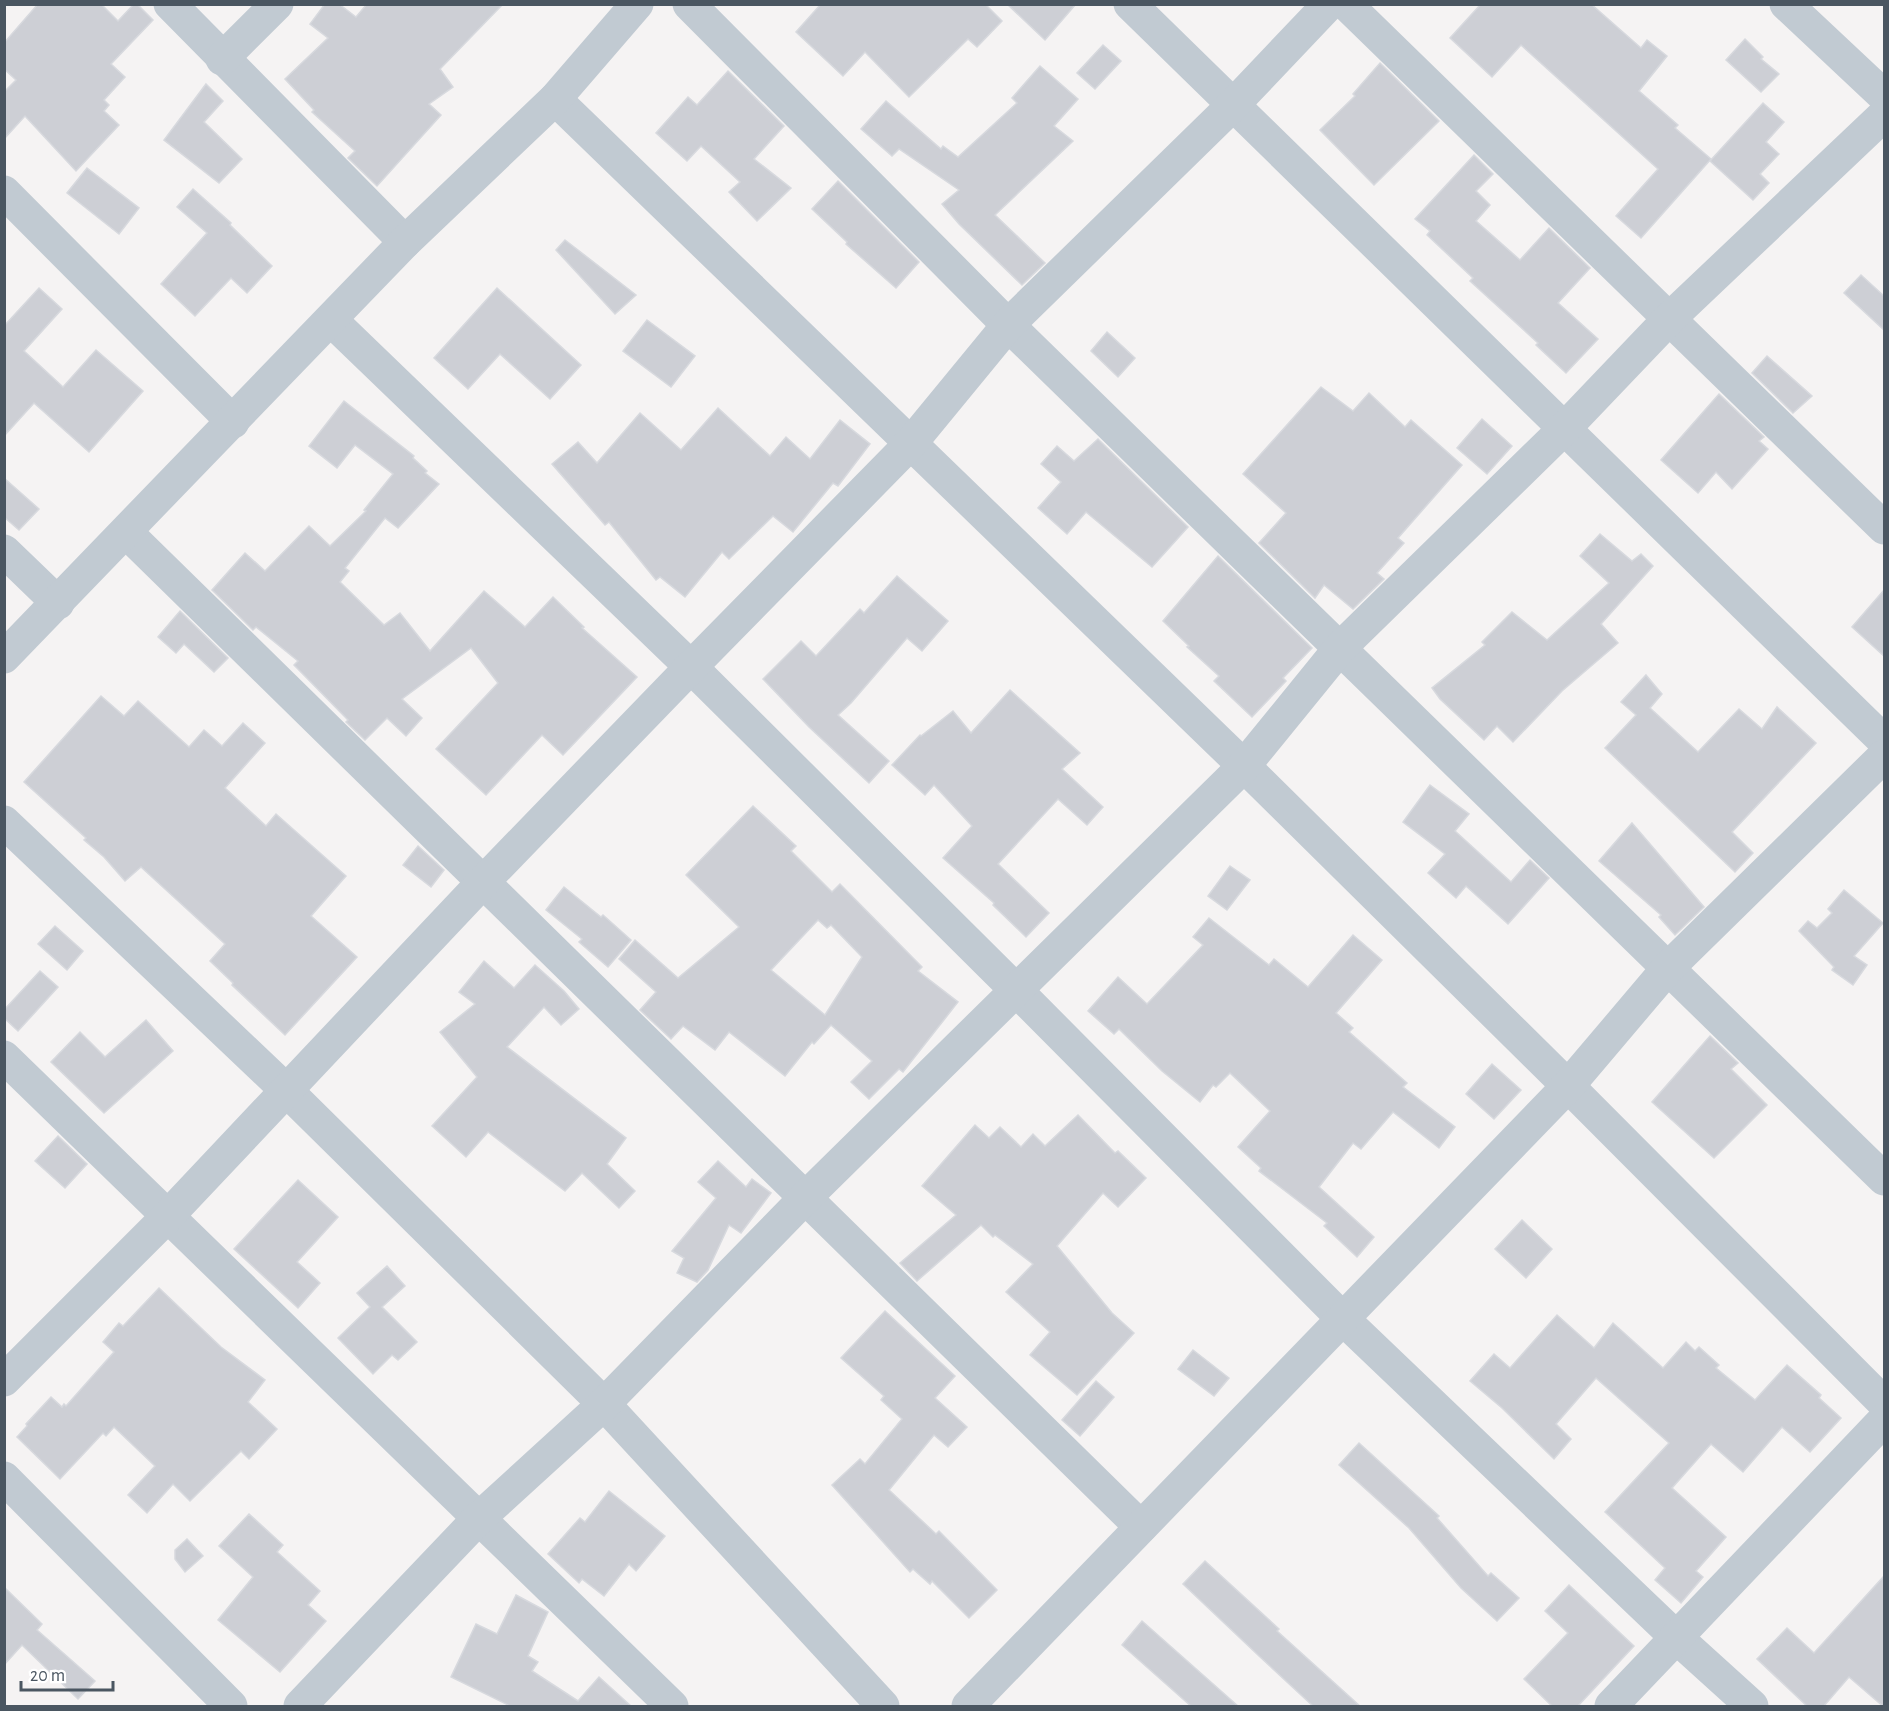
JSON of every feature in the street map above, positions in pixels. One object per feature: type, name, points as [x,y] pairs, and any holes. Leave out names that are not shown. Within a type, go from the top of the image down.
[{"type":"street","points":[[170,4],[405,242]]},
{"type":"street","points":[[222,59],[278,4]]},
{"type":"street","points":[[4,657],[405,242],[555,99],[637,4]]},
{"type":"street","points":[[689,4],[1008,325],[1884,1179]]},
{"type":"street","points":[[1130,4],[1884,741]]},
{"type":"street","points":[[4,1380],[167,1217],[483,882],[911,443],[1008,325],[1232,106],[1329,4]]},
{"type":"street","points":[[1346,4],[1884,528]]},
{"type":"street","points":[[1786,4],[1884,96]]},
{"type":"street","points":[[555,99],[1244,766],[1884,1403]]},
{"type":"street","points":[[300,1707],[478,1519],[604,1404],[805,1198],[1244,766],[1340,648],[1564,429],[1670,319],[1884,115]]},
{"type":"street","points":[[4,192],[233,422]]},
{"type":"street","points":[[331,320],[691,667],[1016,989],[1343,1319],[1752,1707]]},
{"type":"street","points":[[126,532],[1141,1527]]},
{"type":"street","points":[[4,551],[58,603]]},
{"type":"street","points":[[968,1707],[1568,1086],[1668,968],[1884,756]]},
{"type":"street","points":[[4,822],[286,1090],[604,1404],[883,1707]]},
{"type":"street","points":[[4,1057],[672,1707]]},
{"type":"street","points":[[1611,1707],[1884,1420]]},
{"type":"street","points":[[4,1478],[231,1707]]},
{"type":"building","points":[[38,4],[101,4],[118,21],[134,4],[137,4],[153,20],[111,64],[125,77],[104,100],[109,105],[104,111],[119,125],[76,171],[25,116],[4,139],[4,92],[16,80],[4,69],[4,43]]},
{"type":"building","points":[[325,4],[339,4],[356,17],[367,4],[503,4],[440,69],[453,87],[429,104],[441,115],[377,186],[348,158],[355,151],[312,112],[314,110],[285,79],[328,38],[310,24]]},
{"type":"building","points":[[821,4],[985,4],[1002,21],[977,47],[968,39],[909,97],[865,52],[843,76],[796,32]]},
{"type":"building","points":[[1007,4],[1076,4],[1045,40]]},
{"type":"building","points":[[1481,4],[1591,4],[1641,48],[1647,40],[1667,56],[1639,91],[1678,125],[1675,128],[1711,159],[1641,238],[1616,216],[1658,169],[1521,45],[1492,77],[1450,38]]},
{"type":"building","points":[[1745,39],[1763,57],[1761,59],[1779,74],[1761,92],[1726,60]]},
{"type":"building","points":[[1103,45],[1121,61],[1095,89],[1077,73]]},
{"type":"building","points":[[1380,63],[1439,121],[1374,185],[1320,130],[1355,96],[1353,94]]},
{"type":"building","points":[[1040,66],[1078,99],[1054,126],[1073,141],[995,215],[1045,263],[1022,285],[959,224],[942,204],[959,190],[899,149],[892,156],[861,129],[886,101],[941,149],[943,146],[958,157],[1017,103],[1012,98]]},
{"type":"building","points":[[728,71],[784,126],[754,159],[791,188],[757,221],[729,192],[740,182],[701,146],[687,161],[656,133],[688,97],[697,105]]},
{"type":"building","points":[[206,84],[223,101],[204,122],[242,159],[219,183],[164,140]]},
{"type":"building","points":[[1763,103],[1784,122],[1766,142],[1779,154],[1760,174],[1769,183],[1753,200],[1710,161]]},
{"type":"building","points":[[1474,155],[1493,174],[1476,191],[1490,205],[1476,221],[1520,260],[1549,228],[1590,268],[1558,303],[1598,339],[1566,373],[1536,345],[1538,343],[1470,281],[1473,278],[1427,235],[1430,231],[1415,219]]},
{"type":"building","points":[[87,168],[139,208],[119,234],[67,193]]},
{"type":"building","points":[[838,181],[919,262],[896,288],[846,244],[847,242],[812,209]]},
{"type":"building","points":[[193,189],[231,223],[230,225],[272,266],[247,293],[231,278],[195,316],[161,284],[207,233],[177,207]]},
{"type":"building","points":[[565,240],[636,295],[615,314],[556,250]]},
{"type":"building","points":[[1861,275],[1884,296],[1884,330],[1844,293]]},
{"type":"building","points":[[39,288],[62,309],[24,351],[63,387],[96,350],[143,391],[89,452],[34,403],[4,436],[4,326]]},
{"type":"building","points":[[497,288],[581,365],[550,399],[500,354],[468,389],[434,358]]},
{"type":"building","points":[[647,320],[695,356],[671,387],[623,351]]},
{"type":"building","points":[[1107,332],[1135,358],[1118,377],[1091,351]]},
{"type":"building","points":[[1767,356],[1812,396],[1793,413],[1752,373]]},
{"type":"building","points":[[1321,387],[1353,411],[1369,393],[1405,427],[1411,420],[1462,465],[1398,538],[1404,543],[1377,573],[1384,579],[1353,609],[1324,585],[1315,598],[1259,543],[1286,513],[1243,474]]},
{"type":"building","points":[[1719,394],[1764,437],[1759,441],[1768,449],[1732,489],[1716,472],[1698,493],[1661,460]]},
{"type":"building","points":[[344,401],[414,456],[413,458],[427,471],[425,473],[439,484],[398,528],[385,518],[345,568],[349,571],[340,582],[384,625],[400,613],[430,651],[484,591],[525,627],[553,597],[584,627],[582,628],[637,677],[563,755],[542,735],[486,795],[436,749],[498,683],[471,648],[402,699],[422,718],[406,736],[387,718],[365,740],[294,665],[298,661],[256,627],[253,630],[212,590],[245,553],[265,571],[309,526],[330,546],[366,511],[364,510],[393,474],[355,445],[337,468],[309,446]]},
{"type":"building","points":[[718,408],[770,456],[786,437],[810,459],[840,420],[870,444],[838,486],[833,483],[793,532],[773,516],[729,559],[722,552],[685,597],[660,577],[656,580],[609,522],[605,525],[552,464],[578,442],[597,463],[640,413],[681,450]]},
{"type":"building","points":[[1482,419],[1512,446],[1487,474],[1457,448]]},
{"type":"building","points":[[1098,439],[1188,527],[1152,567],[1086,512],[1067,534],[1038,508],[1061,482],[1041,464],[1057,446],[1074,461]]},
{"type":"building","points":[[4,478],[39,509],[19,530],[4,517]]},
{"type":"building","points":[[1600,534],[1632,561],[1641,554],[1653,566],[1601,624],[1618,643],[1562,691],[1513,742],[1497,726],[1484,740],[1440,699],[1432,688],[1485,645],[1482,642],[1512,612],[1547,640],[1609,583],[1580,556]]},
{"type":"building","points":[[1218,556],[1312,648],[1283,678],[1286,681],[1252,717],[1214,681],[1219,676],[1163,621]]},
{"type":"building","points":[[897,576],[948,621],[922,651],[907,638],[838,715],[889,761],[869,783],[809,727],[763,679],[801,641],[816,656],[860,609],[864,613]]},
{"type":"building","points":[[1884,590],[1884,656],[1852,627]]},
{"type":"building","points":[[180,611],[228,658],[214,672],[184,644],[176,653],[158,637]]},
{"type":"building","points":[[1646,675],[1662,694],[1650,708],[1698,752],[1739,709],[1762,729],[1777,707],[1816,743],[1732,832],[1753,853],[1735,872],[1605,748],[1636,715],[1621,702]]},
{"type":"building","points":[[1010,690],[1080,753],[1062,769],[1103,807],[1087,825],[1058,799],[998,864],[1049,913],[1026,937],[993,905],[994,903],[943,858],[972,826],[934,785],[925,795],[892,765],[920,735],[953,711],[971,733]]},
{"type":"building","points":[[101,696],[124,716],[138,701],[189,747],[204,730],[222,746],[243,723],[265,743],[225,788],[266,826],[276,814],[346,876],[311,916],[357,957],[285,1035],[210,961],[225,944],[141,867],[125,881],[104,857],[84,840],[86,838],[24,782]]},
{"type":"building","points":[[1430,785],[1469,814],[1455,831],[1511,882],[1530,860],[1549,878],[1508,924],[1466,886],[1456,898],[1428,873],[1445,854],[1403,822]]},
{"type":"building","points":[[753,806],[796,846],[791,851],[832,892],[840,884],[922,967],[918,971],[958,1002],[903,1072],[899,1069],[869,1099],[851,1082],[872,1061],[831,1025],[814,1044],[812,1042],[785,1076],[729,1032],[715,1050],[683,1026],[671,1039],[640,1010],[656,992],[619,959],[635,940],[678,978],[739,927],[686,875]],"holes":[[[818,920],[827,928],[831,925],[862,957],[825,1015],[771,970]]]},
{"type":"building","points":[[1632,823],[1704,907],[1675,935],[1659,917],[1661,915],[1599,861]]},
{"type":"building","points":[[418,846],[444,870],[431,887],[403,865]]},
{"type":"building","points":[[1230,866],[1250,880],[1227,910],[1208,896]]},
{"type":"building","points":[[564,887],[601,917],[603,915],[631,940],[608,967],[579,942],[582,939],[546,910]]},
{"type":"building","points":[[1844,890],[1883,923],[1854,956],[1867,965],[1853,985],[1832,970],[1834,967],[1799,931],[1808,921],[1817,928],[1832,913],[1828,909]]},
{"type":"building","points":[[1209,918],[1269,965],[1274,959],[1308,987],[1353,935],[1382,960],[1336,1013],[1353,1028],[1349,1032],[1407,1083],[1403,1087],[1455,1127],[1439,1148],[1393,1112],[1361,1149],[1353,1143],[1319,1187],[1374,1237],[1357,1257],[1324,1226],[1327,1223],[1259,1171],[1261,1168],[1238,1147],[1270,1111],[1230,1073],[1216,1087],[1213,1085],[1200,1102],[1162,1071],[1119,1029],[1114,1034],[1088,1011],[1118,977],[1147,1004],[1203,945],[1193,937]]},
{"type":"building","points":[[55,926],[83,951],[67,970],[38,944]]},
{"type":"building","points":[[484,961],[514,988],[535,965],[564,991],[579,1009],[561,1025],[544,1007],[507,1047],[626,1138],[607,1164],[635,1191],[619,1208],[582,1173],[565,1191],[488,1132],[466,1157],[432,1126],[477,1077],[440,1032],[475,1004],[459,992]]},
{"type":"building","points":[[40,971],[58,987],[18,1031],[4,1018],[4,1010]]},
{"type":"building","points":[[146,1020],[173,1051],[104,1113],[51,1062],[80,1032],[105,1057]]},
{"type":"building","points":[[1710,1036],[1738,1063],[1731,1069],[1767,1105],[1714,1158],[1652,1102]]},
{"type":"building","points":[[1492,1064],[1521,1090],[1494,1119],[1466,1094]]},
{"type":"building","points":[[1078,1115],[1115,1153],[1118,1151],[1146,1178],[1118,1207],[1103,1193],[1057,1246],[1112,1313],[1134,1333],[1077,1395],[1030,1355],[1050,1332],[1006,1292],[1033,1264],[995,1235],[993,1237],[981,1225],[917,1281],[900,1263],[956,1215],[922,1186],[975,1125],[989,1138],[1000,1127],[1021,1147],[1033,1134],[1045,1146]]},
{"type":"building","points":[[58,1136],[87,1164],[65,1188],[35,1161]]},
{"type":"building","points":[[718,1161],[746,1187],[752,1179],[771,1193],[741,1233],[729,1225],[708,1270],[697,1282],[677,1273],[684,1258],[672,1251],[716,1198],[698,1182]]},
{"type":"building","points":[[298,1180],[338,1217],[297,1262],[320,1283],[298,1308],[234,1249]]},
{"type":"building","points":[[1522,1220],[1552,1249],[1526,1278],[1495,1249]]},
{"type":"building","points":[[387,1266],[405,1286],[382,1307],[417,1342],[398,1360],[392,1355],[373,1374],[338,1338],[370,1307],[357,1293]]},
{"type":"building","points":[[159,1288],[221,1347],[265,1380],[248,1402],[277,1429],[249,1459],[241,1451],[190,1501],[173,1484],[147,1513],[128,1495],[155,1466],[114,1427],[106,1436],[103,1433],[60,1479],[17,1437],[51,1397],[62,1407],[64,1404],[66,1406],[114,1352],[103,1342],[119,1323],[123,1326]]},
{"type":"building","points":[[885,1311],[955,1376],[935,1398],[967,1427],[948,1447],[934,1435],[889,1490],[936,1534],[939,1531],[997,1590],[969,1618],[932,1581],[930,1584],[913,1569],[910,1572],[832,1485],[860,1459],[865,1464],[902,1419],[881,1400],[884,1396],[841,1358]]},
{"type":"building","points":[[1557,1315],[1594,1348],[1613,1323],[1663,1368],[1686,1342],[1695,1351],[1699,1347],[1719,1365],[1716,1368],[1755,1400],[1787,1365],[1821,1395],[1819,1398],[1841,1418],[1810,1452],[1782,1427],[1743,1472],[1711,1444],[1672,1488],[1726,1537],[1696,1571],[1703,1577],[1681,1603],[1655,1580],[1665,1568],[1605,1512],[1669,1443],[1596,1378],[1556,1424],[1571,1439],[1554,1459],[1502,1408],[1470,1381],[1494,1354],[1510,1368]]},
{"type":"building","points":[[1193,1350],[1229,1378],[1214,1396],[1178,1369]]},
{"type":"building","points":[[1096,1381],[1114,1397],[1080,1436],[1062,1420]]},
{"type":"building","points":[[1359,1443],[1439,1516],[1437,1518],[1488,1576],[1491,1573],[1519,1598],[1497,1621],[1461,1588],[1409,1528],[1339,1465]]},
{"type":"building","points":[[609,1491],[665,1536],[636,1571],[629,1564],[604,1596],[582,1579],[579,1583],[548,1554],[580,1518],[585,1522]]},
{"type":"building","points":[[249,1514],[283,1545],[277,1552],[320,1591],[308,1605],[326,1621],[280,1672],[218,1620],[253,1577],[219,1546]]},
{"type":"building","points":[[187,1539],[203,1556],[185,1572],[175,1559],[175,1550]]},
{"type":"building","points":[[1205,1561],[1279,1629],[1277,1631],[1361,1707],[1314,1707],[1259,1656],[1183,1584]]},
{"type":"building","points":[[1884,1576],[1884,1707],[1849,1677],[1823,1707],[1808,1707],[1757,1659],[1787,1628],[1814,1653]]},
{"type":"building","points":[[1569,1585],[1634,1646],[1577,1707],[1553,1707],[1524,1679],[1568,1633],[1545,1611]]},
{"type":"building","points":[[4,1587],[42,1624],[37,1630],[95,1681],[78,1699],[22,1645],[4,1665]]},
{"type":"building","points":[[516,1595],[548,1612],[528,1656],[538,1662],[532,1671],[578,1701],[599,1677],[632,1707],[512,1707],[451,1677],[476,1624],[497,1634]]},
{"type":"building","points":[[1142,1621],[1239,1707],[1192,1707],[1122,1645]]}]
